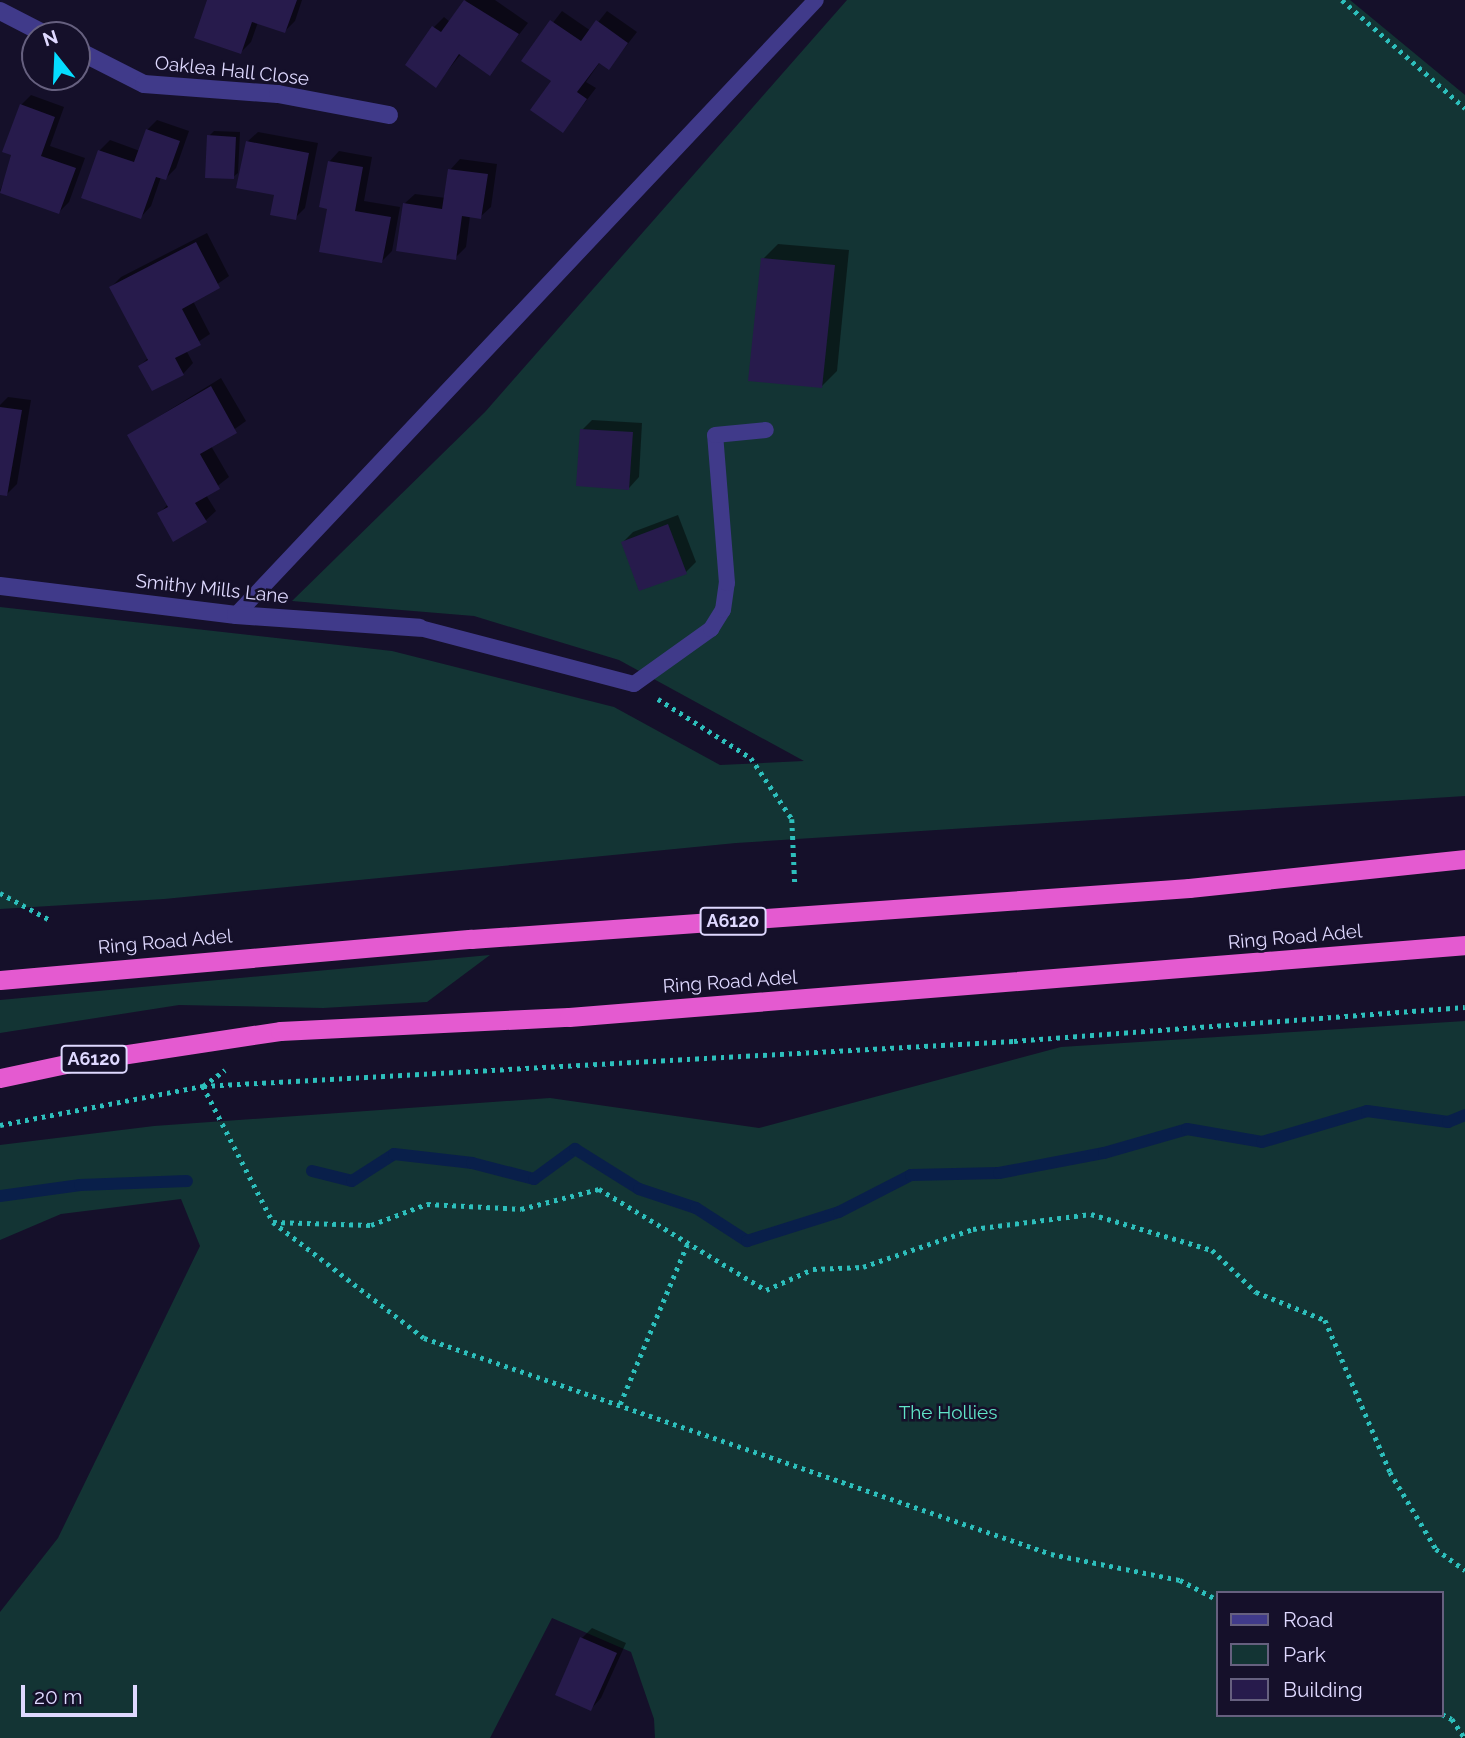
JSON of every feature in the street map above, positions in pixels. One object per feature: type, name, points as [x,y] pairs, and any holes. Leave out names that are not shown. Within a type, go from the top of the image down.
[{"type":"highway","name":"Ring Road Adel","points":[[0,980],[797,916],[1189,888],[1465,859]]},
{"type":"highway","name":"Ring Road Adel","points":[[0,1078],[75,1062],[280,1031],[569,1017],[1465,945]]},
{"type":"street","points":[[0,11],[21,22]]},
{"type":"street","name":"Oaklea Hall Close","points":[[91,57],[144,84],[278,94],[389,115]]},
{"type":"street","name":"Smithy Mills Lane","points":[[0,586],[236,615],[420,628]]},
{"type":"lane","points":[[236,615],[816,0]]},
{"type":"lane","points":[[420,628],[634,684],[711,629],[723,610],[727,583],[715,435],[766,430]]},
{"type":"path","points":[[1342,0],[1465,108]]},
{"type":"path","points":[[634,684],[751,758],[792,820],[797,916]]},
{"type":"path","points":[[0,893],[52,921]]},
{"type":"path","points":[[0,1125],[203,1086],[959,1044],[1465,1007]]},
{"type":"path","points":[[203,1086],[273,1222],[424,1338],[1051,1554],[1180,1580],[1216,1599]]},
{"type":"path","points":[[273,1222],[371,1225],[427,1204],[521,1209],[598,1189],[687,1245],[766,1290],[813,1269],[863,1267],[973,1229],[1091,1214],[1213,1250],[1256,1292],[1325,1320],[1390,1472],[1436,1549],[1465,1570]]},
{"type":"path","points":[[620,1404],[687,1245]]},
{"type":"path","points":[[1444,1715],[1452,1719],[1465,1738]]},
{"type":"green space","points":[[847,0],[1350,0],[1465,95],[1465,796],[736,843],[164,899],[0,909],[0,607],[392,651],[614,707],[720,765],[804,761],[619,660],[474,616],[292,601],[485,412]]},
{"type":"green space","points":[[490,955],[427,1002],[323,1008],[179,1005],[0,1033],[0,1000]]},
{"type":"green space","name":"The Hollies","points":[[1465,1021],[1465,1738],[655,1738],[654,1719],[631,1652],[552,1618],[490,1738],[0,1738],[0,1612],[58,1538],[200,1246],[181,1199],[61,1214],[0,1240],[0,1145],[154,1126],[550,1098],[759,1128],[1061,1047]]},
{"type":"building","points":[[207,0],[297,0],[285,33],[252,22],[241,54],[194,38]]},
{"type":"building","points":[[464,0],[519,34],[490,76],[459,54],[436,88],[405,65],[432,26],[441,32]]},
{"type":"building","points":[[550,20],[581,41],[596,20],[628,43],[609,70],[599,63],[577,92],[587,99],[563,133],[530,110],[551,81],[521,61]]},
{"type":"building","points":[[20,104],[55,117],[41,156],[76,168],[59,214],[0,193],[11,155],[2,152]]},
{"type":"building","points":[[146,129],[180,141],[166,180],[156,177],[141,219],[81,198],[98,150],[134,162]]},
{"type":"building","points":[[207,135],[236,137],[234,179],[205,178]]},
{"type":"building","points":[[246,141],[309,153],[296,220],[270,215],[274,195],[236,188]]},
{"type":"building","points":[[328,161],[363,167],[355,211],[391,217],[382,263],[319,252],[327,209],[319,207]]},
{"type":"building","points":[[448,169],[488,174],[481,219],[462,216],[456,260],[396,251],[403,203],[442,209]]},
{"type":"building","points":[[196,242],[220,288],[182,309],[201,345],[175,358],[184,375],[152,391],[138,366],[148,360],[109,287]]},
{"type":"building","points":[[761,258],[835,265],[822,388],[748,381]]},
{"type":"building","points":[[211,386],[237,433],[200,454],[220,489],[195,503],[207,522],[173,542],[157,513],[168,507],[127,435]]},
{"type":"building","points":[[0,407],[22,410],[7,496],[0,495]]},
{"type":"building","points":[[580,429],[633,432],[629,490],[576,486]]},
{"type":"building","points":[[668,524],[687,574],[639,591],[621,542]]},
{"type":"building","points":[[580,1637],[617,1653],[591,1711],[555,1695]]},
{"type":"waterway","points":[[312,1171],[352,1181],[394,1154],[472,1163],[534,1179],[575,1149],[639,1189],[696,1208],[747,1241],[839,1212],[911,1175],[999,1173],[1104,1153],[1187,1129],[1262,1142],[1367,1111],[1448,1122],[1465,1115]]},
{"type":"waterway","points":[[0,1196],[80,1185],[187,1181]]}]
